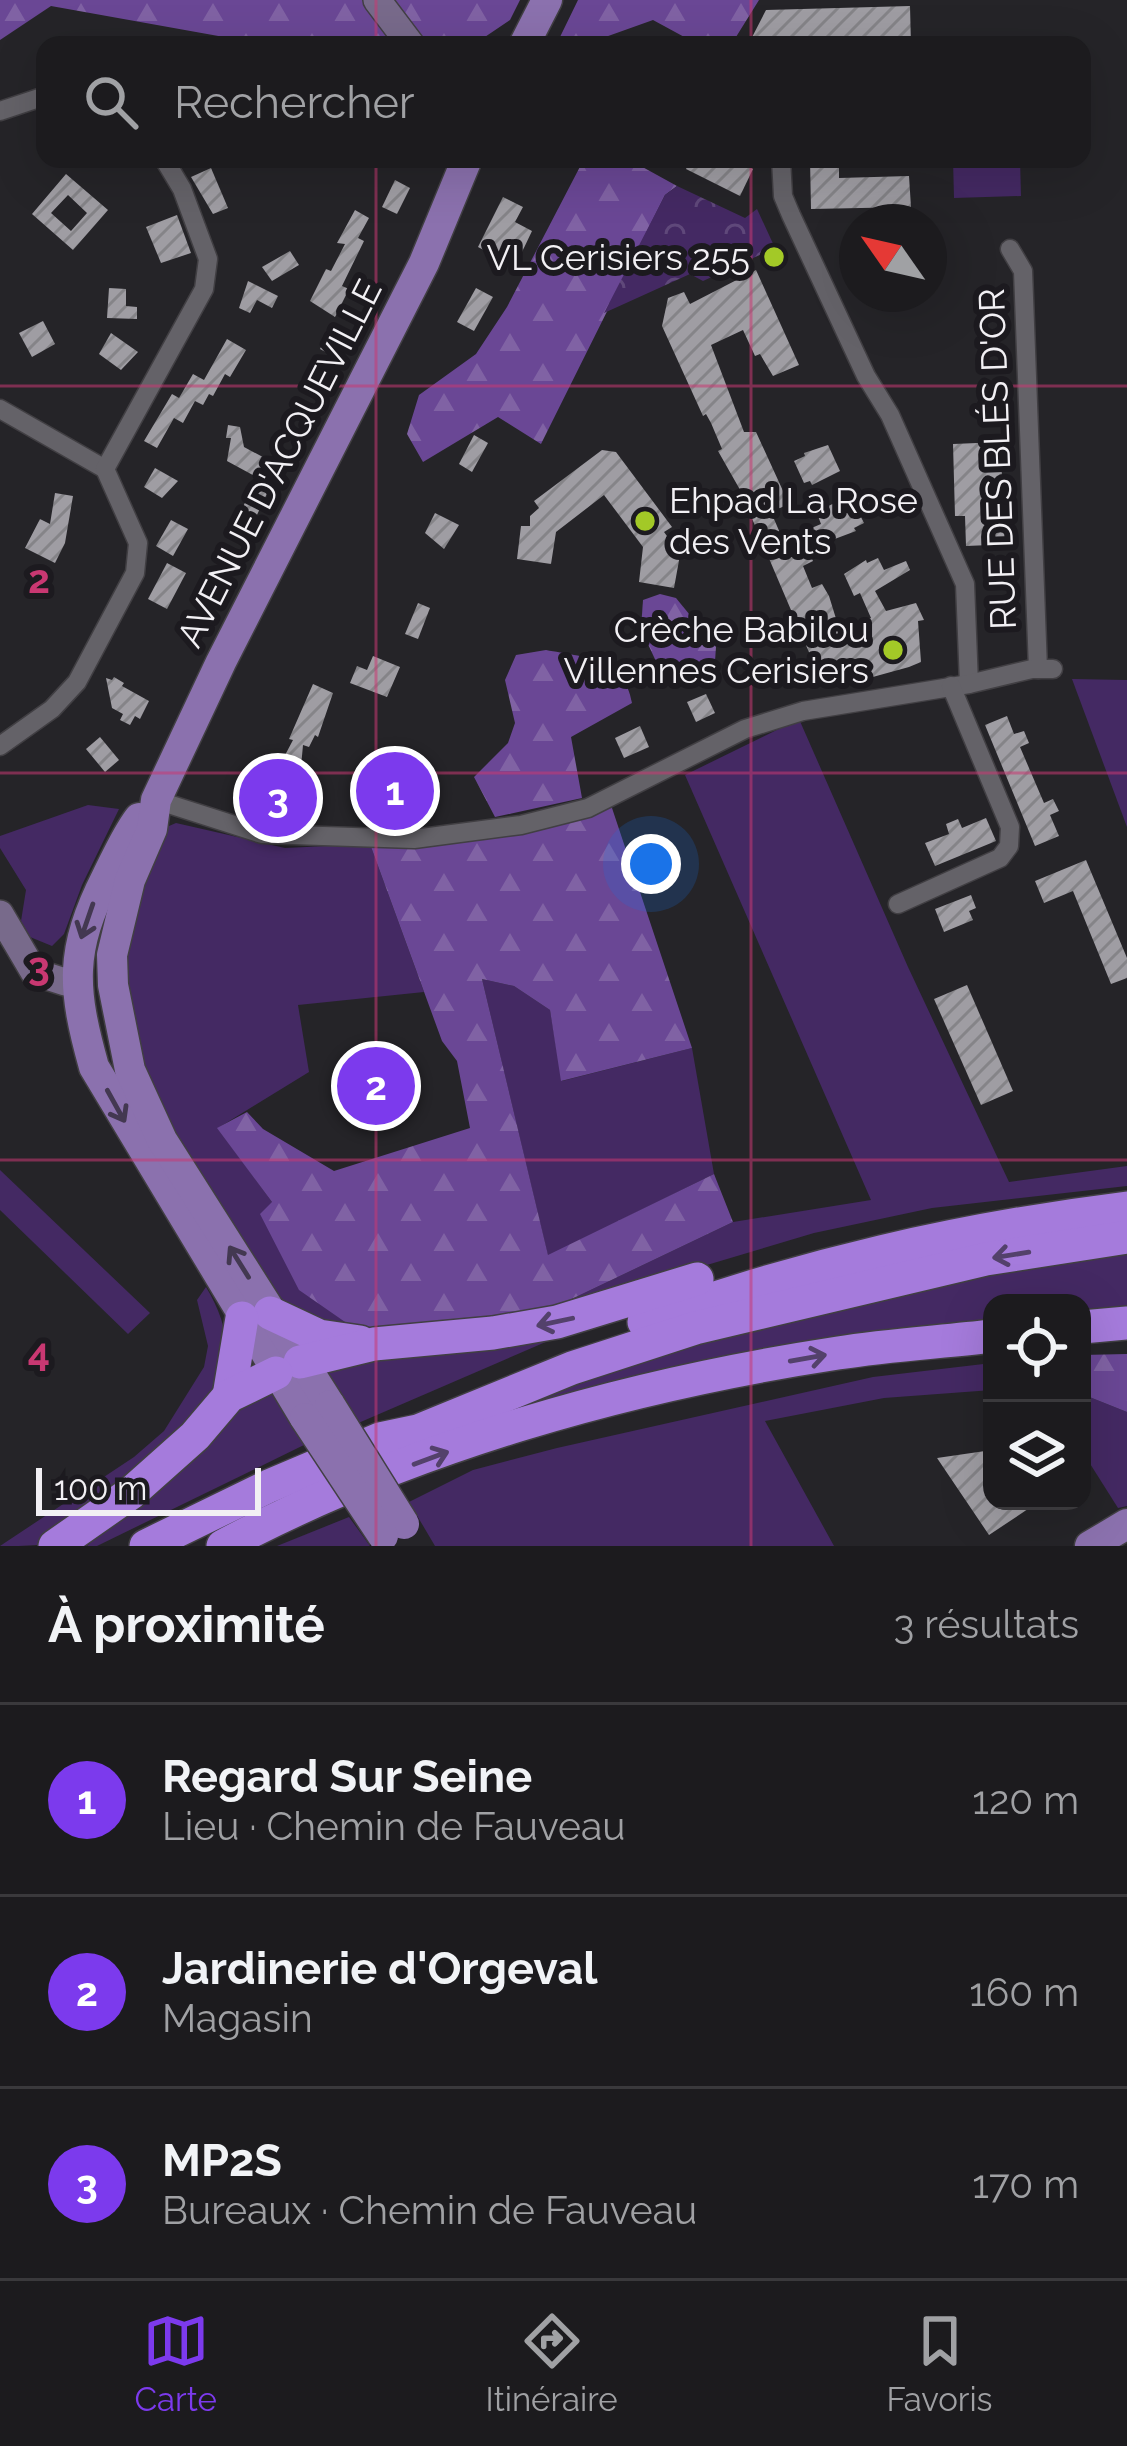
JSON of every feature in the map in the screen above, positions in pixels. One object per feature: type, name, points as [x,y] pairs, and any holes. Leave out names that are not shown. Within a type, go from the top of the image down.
[{"type":"highway","points":[[380,1439],[412,1416],[710,1298],[846,1259],[1008,1222],[1127,1208]]},
{"type":"highway","points":[[229,1396],[288,1367],[374,1344],[557,1322],[748,1262],[884,1228],[972,1217],[1008,1222]]},
{"type":"highway","points":[[146,1546],[380,1439],[418,1431],[572,1368],[694,1328],[964,1263],[1127,1237]]},
{"type":"highway","points":[[55,1546],[131,1493],[195,1436],[229,1396],[256,1315],[320,1336],[374,1344]]},
{"type":"highway","points":[[1091,1329],[1127,1323]]},
{"type":"highway","points":[[1091,1332],[1127,1336]]},
{"type":"highway","points":[[223,1546],[283,1514],[426,1459],[612,1400],[841,1352],[983,1337]]},
{"type":"main road","points":[[529,36],[547,0]]},
{"type":"main road","points":[[547,36],[565,0]]},
{"type":"main road","name":"AVENUE D'ACQUEVILLE","points":[[156,800],[424,262],[463,168]]},
{"type":"main road","points":[[424,262],[480,168]]},
{"type":"main road","points":[[156,800],[152,829],[130,880],[111,965],[130,1070],[256,1315]]},
{"type":"main road","points":[[156,800],[136,822],[90,910],[80,940],[78,1010],[94,1067],[398,1538]]},
{"type":"main road","points":[[77,975],[111,965]]},
{"type":"main road","points":[[77,975],[101,991],[112,1050],[130,1070]]},
{"type":"main road","points":[[1090,1546],[1127,1523]]},
{"type":"main road","points":[[1117,1546],[1127,1540]]},
{"type":"street","points":[[376,0],[404,36]]},
{"type":"street","points":[[0,111],[36,99]]},
{"type":"street","points":[[105,470],[204,289],[208,260],[169,168]]},
{"type":"street","points":[[781,168],[783,196],[791,215],[866,376],[880,394],[965,584],[960,685],[1012,836],[1000,858],[898,904]]},
{"type":"street","name":"RUE DES BLÉS D'OR","points":[[960,685],[1046,669],[1023,271],[1010,249]]},
{"type":"street","points":[[0,409],[105,470],[138,543],[135,573],[77,682],[52,709],[0,746]]},
{"type":"street","points":[[156,800],[262,834],[414,839],[521,825],[588,808],[769,721],[960,685]]},
{"type":"street","points":[[0,914],[16,941],[60,961],[77,975]]},
{"type":"green space","points":[[0,0],[520,0],[510,20],[486,36],[218,36],[51,6],[0,40]]},
{"type":"green space","points":[[578,0],[759,0],[737,36],[682,36],[653,20],[608,36],[560,36]]},
{"type":"green space","points":[[579,168],[644,168],[677,186],[665,195],[541,444],[498,417],[423,462],[407,434],[419,395],[476,354],[507,307]]},
{"type":"green space","points":[[953,168],[1020,168],[1021,196],[954,198]]},
{"type":"green space","points":[[677,186],[745,218],[757,209],[775,248],[703,281],[690,274],[604,313],[665,195]]},
{"type":"green space","points":[[660,594],[676,598],[716,647],[715,661],[666,683],[641,629],[643,600]]},
{"type":"green space","points":[[546,650],[611,668],[628,688],[632,703],[571,737],[582,798],[495,817],[474,777],[508,743],[515,723],[505,680],[516,655]]},
{"type":"green space","points":[[1072,679],[1127,680],[1127,827]]},
{"type":"green space","points":[[799,719],[1009,1182],[1127,1166],[1127,1186],[932,1208],[814,1233],[536,1316],[733,1222],[871,1200],[685,775]]},
{"type":"green space","points":[[88,805],[119,809],[64,934],[52,946],[30,937],[21,921],[26,890],[0,848],[0,836]]},
{"type":"green space","points":[[612,808],[692,1048],[561,1081],[550,1010],[514,986],[482,979],[548,1255],[714,1174],[733,1222],[536,1316],[380,1332],[348,1324],[299,1290],[260,1214],[272,1202],[217,1128],[247,1112],[263,1129],[334,1171],[470,1128],[457,1061],[442,1041],[370,844],[453,844],[581,810]]},
{"type":"green space","points":[[176,823],[285,848],[370,844],[424,992],[298,1005],[309,1072],[218,1128],[272,1202],[348,1324],[336,1333],[285,1308],[166,1123],[136,1063],[126,992],[126,946],[150,853],[162,829]]},
{"type":"green space","points":[[482,979],[514,986],[550,1010],[562,1081],[692,1048],[714,1174],[548,1256]]},
{"type":"green space","points":[[0,1170],[150,1313],[128,1334],[0,1210]]},
{"type":"green space","points":[[1127,1251],[1127,1309],[1091,1311],[1091,1294],[983,1294],[983,1321],[863,1334],[473,1420],[610,1366],[942,1280]]},
{"type":"green space","points":[[206,1287],[226,1337],[219,1391],[164,1446],[50,1537],[37,1545],[0,1546],[134,1457],[164,1431],[204,1367],[208,1346],[197,1300]]},
{"type":"green space","points":[[592,1322],[356,1424],[322,1380],[332,1367]]},
{"type":"green space","points":[[1127,1354],[1127,1412],[1091,1398],[1091,1355]]},
{"type":"green space","points":[[983,1364],[983,1391],[884,1398],[765,1421],[834,1546],[435,1546],[409,1502],[473,1470],[873,1377]]},
{"type":"green space","points":[[273,1387],[306,1444],[97,1546],[87,1546],[203,1436]]},
{"type":"green space","points":[[1091,1398],[1127,1412],[1127,1506],[1118,1508],[1091,1465]]},
{"type":"green space","points":[[349,1517],[370,1546],[277,1546]]},
{"type":"building","points":[[910,6],[911,36],[753,36],[766,10]]},
{"type":"building","points":[[211,168],[228,208],[213,214],[191,177]]},
{"type":"building","points":[[751,168],[753,169],[740,196],[686,169]]},
{"type":"building","points":[[810,168],[839,168],[839,178],[909,176],[911,204],[839,204],[839,208],[811,209]]},
{"type":"building","points":[[66,174],[108,210],[73,250],[32,214]],"holes":[[[68,195],[87,213],[71,231],[51,213]]]},
{"type":"building","points":[[395,180],[410,188],[397,214],[382,207]]},
{"type":"building","points":[[503,197],[523,207],[515,222],[532,231],[522,252],[504,243],[497,257],[478,247]]},
{"type":"building","points":[[355,210],[369,218],[358,238],[364,241],[342,286],[349,289],[335,317],[310,301],[345,244],[337,243]]},
{"type":"building","points":[[177,215],[191,253],[161,263],[146,227]]},
{"type":"building","points":[[290,251],[299,265],[272,281],[262,267]]},
{"type":"building","points":[[756,270],[799,365],[773,376],[760,354],[755,356],[743,330],[711,345],[744,432],[756,432],[789,504],[771,512],[780,533],[785,531],[788,538],[821,524],[818,516],[828,511],[826,507],[848,497],[858,511],[864,523],[856,531],[808,549],[813,561],[803,566],[812,588],[822,584],[829,596],[842,638],[863,628],[860,623],[871,618],[860,593],[854,596],[844,574],[866,560],[878,558],[884,570],[906,561],[910,570],[875,591],[886,611],[916,603],[924,620],[918,621],[921,662],[909,667],[851,683],[850,678],[841,680],[833,661],[814,664],[739,488],[718,451],[722,449],[711,423],[703,416],[662,326],[668,298],[684,292],[690,304]]},
{"type":"building","points":[[248,281],[278,296],[272,308],[257,300],[250,313],[239,308]]},
{"type":"building","points":[[109,288],[126,289],[126,306],[137,307],[137,319],[107,318]]},
{"type":"building","points":[[476,288],[493,297],[474,331],[457,322]]},
{"type":"building","points":[[43,321],[55,344],[32,357],[19,333]]},
{"type":"building","points":[[331,326],[348,335],[337,358],[320,349]]},
{"type":"building","points":[[111,333],[138,352],[121,370],[99,354]]},
{"type":"building","points":[[227,339],[246,350],[230,377],[225,374],[203,405],[195,401],[183,423],[174,418],[157,448],[144,441],[172,394],[179,398],[193,374],[204,380]]},
{"type":"building","points":[[228,425],[240,427],[244,447],[274,463],[264,481],[227,461]]},
{"type":"building","points":[[474,435],[488,443],[472,472],[459,464]]},
{"type":"building","points":[[1001,442],[1003,512],[1013,512],[1014,544],[966,546],[965,516],[955,516],[953,444]]},
{"type":"building","points":[[828,445],[840,471],[812,485],[804,483],[794,461]]},
{"type":"building","name":"Ehpad La Rose des Vents","points":[[602,450],[616,452],[672,527],[664,532],[672,543],[670,553],[680,555],[674,588],[639,582],[643,547],[604,495],[556,532],[551,564],[517,559],[521,526],[530,526],[530,516],[539,508],[534,501]]},
{"type":"building","points":[[155,468],[178,481],[162,498],[144,487]]},
{"type":"building","points":[[257,477],[271,485],[248,534],[234,526]]},
{"type":"building","points":[[55,493],[73,496],[65,543],[55,563],[25,548],[40,519],[50,524]]},
{"type":"building","points":[[435,513],[459,525],[444,549],[425,533]]},
{"type":"building","points":[[171,520],[188,529],[173,556],[156,546]]},
{"type":"building","points":[[167,563],[186,573],[167,609],[148,599]]},
{"type":"building","points":[[418,603],[430,608],[418,639],[405,634]]},
{"type":"building","points":[[373,656],[400,667],[387,697],[350,683],[357,666],[367,670]]},
{"type":"building","points":[[114,677],[149,701],[140,719],[135,716],[130,725],[112,708],[106,678]]},
{"type":"building","points":[[313,684],[333,693],[318,737],[309,747],[303,745],[301,767],[282,806],[263,797],[293,740],[289,739]]},
{"type":"building","points":[[706,694],[715,713],[696,722],[687,702]]},
{"type":"building","points":[[1007,716],[1014,734],[1024,731],[1029,743],[1020,747],[1044,803],[1053,799],[1059,811],[1050,815],[1059,836],[1035,846],[985,725]]},
{"type":"building","points":[[640,726],[649,747],[624,758],[615,738]]},
{"type":"building","points":[[100,737],[119,760],[105,772],[86,749]]},
{"type":"building","points":[[384,779],[410,782],[406,804],[380,800]]},
{"type":"building","points":[[986,818],[996,841],[935,866],[925,843],[949,834],[946,824],[958,819],[962,828]]},
{"type":"building","points":[[1086,860],[1127,958],[1127,978],[1111,984],[1073,891],[1044,903],[1035,881]]},
{"type":"building","points":[[971,895],[976,908],[969,911],[973,920],[944,932],[935,909]]},
{"type":"building","points":[[967,985],[1013,1091],[981,1105],[934,999]]},
{"type":"building","points":[[983,1451],[983,1510],[1026,1510],[989,1535],[937,1458]]},
{"type":"place","name":"VL Cerisiers 255","points":[[774,257]]},
{"type":"place","name":"Ehpad La Rose des Vents","points":[[645,521]]},
{"type":"place","name":"Crèche Babilou Villennes Cerisiers","points":[[893,650]]},
{"type":"place","name":"Regard Sur Seine","points":[[395,791]]},
{"type":"place","name":"MP2S","points":[[278,798]]},
{"type":"place","name":"Jardinerie d'Orgeval","points":[[376,1086]]}]
